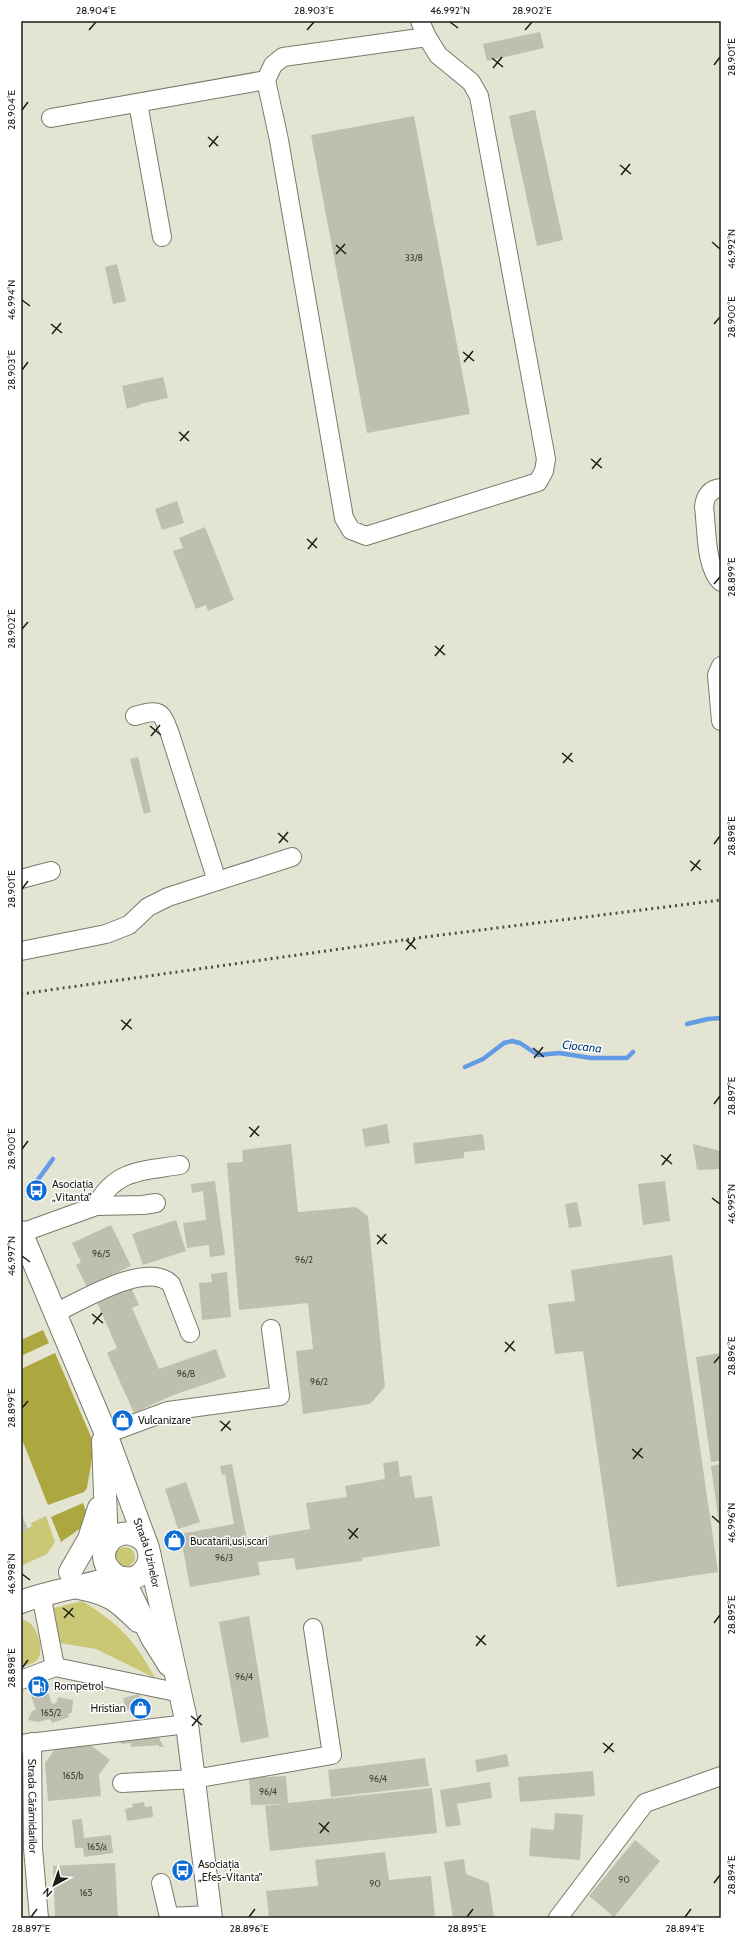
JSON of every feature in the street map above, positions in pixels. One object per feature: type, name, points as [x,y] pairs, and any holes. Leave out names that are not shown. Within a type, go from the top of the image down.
[{"type":"main road","name":"Strada Uzinelor","points":[[21,1233],[105,1431],[148,1550],[180,1687],[187,1724],[210,1917]]},
{"type":"main road","name":"Strada Uzinelor","points":[[105,1431],[104,1489],[106,1548]]},
{"type":"main road","points":[[74,1580],[89,1540],[104,1489]]},
{"type":"main road","points":[[31,1598],[74,1580],[120,1577],[129,1578],[141,1574],[148,1564],[148,1550],[136,1535],[123,1533],[111,1540],[106,1548],[88,1560],[74,1580]]},
{"type":"main road","points":[[106,1548],[106,1566],[120,1577]]},
{"type":"main road","name":"Strada Uzinelor","points":[[120,1577],[180,1687]]},
{"type":"main road","points":[[74,1580],[116,1600],[138,1621],[152,1638]]},
{"type":"street","points":[[424,29],[438,55],[471,82],[480,96],[546,459],[544,471],[538,482],[366,536],[351,530],[344,518],[279,140],[266,80],[273,65],[283,57],[424,29]]},
{"type":"street","points":[[51,118],[266,80]]},
{"type":"street","points":[[138,103],[162,237]]},
{"type":"street","points":[[721,488],[709,492],[705,500],[704,507],[710,561],[713,571],[721,582]]},
{"type":"street","points":[[721,666],[717,674],[721,721]]},
{"type":"street","points":[[135,716],[154,711],[163,718],[170,734],[218,881]]},
{"type":"street","points":[[21,951],[111,932],[129,925],[148,907],[156,902],[292,857]]},
{"type":"street","points":[[21,879],[51,871]]},
{"type":"street","points":[[96,1206],[109,1187],[123,1176],[180,1165]]},
{"type":"street","points":[[21,1233],[96,1206],[129,1206],[156,1203]]},
{"type":"street","points":[[55,1313],[125,1280],[160,1277],[171,1284],[190,1333]]},
{"type":"street","points":[[105,1431],[168,1411],[280,1396],[271,1329]]},
{"type":"street","points":[[31,1598],[55,1667]]},
{"type":"street","points":[[122,1783],[194,1779],[332,1755],[313,1628]]},
{"type":"street","points":[[21,1680],[55,1667],[180,1687]]},
{"type":"street","points":[[27,1743],[187,1724]]},
{"type":"street","name":"Strada Cărămidarilor","points":[[27,1743],[39,1918]]},
{"type":"street","points":[[558,1918],[645,1803],[721,1776]]},
{"type":"street","points":[[161,1883],[170,1917],[210,1917]]},
{"type":"shaded area","points":[[43,1330],[49,1343],[21,1356],[21,1340]]},
{"type":"shaded area","points":[[55,1353],[92,1439],[92,1458],[87,1488],[84,1492],[48,1505],[21,1437],[21,1369]]},
{"type":"shaded area","points":[[83,1503],[86,1511],[81,1528],[61,1542],[51,1517]]},
{"type":"shaded area","points":[[46,1516],[55,1542],[47,1554],[21,1566],[21,1533],[32,1526],[31,1523]]},
{"type":"shaded area","points":[[125,1547],[132,1550],[135,1557],[132,1564],[125,1567],[118,1564],[115,1557],[118,1550]]},
{"type":"shaded area","points":[[82,1601],[116,1625],[133,1643],[155,1678],[96,1649],[54,1642],[50,1609]]},
{"type":"shaded area","points":[[23,1620],[32,1625],[38,1636],[40,1643],[40,1654],[36,1661],[21,1667],[21,1621]]},
{"type":"building","points":[[540,32],[544,48],[487,61],[483,44]]},
{"type":"building","points":[[535,110],[563,240],[537,246],[509,116]]},
{"type":"building","points":[[414,116],[470,414],[367,433],[311,135]]},
{"type":"building","points":[[117,264],[126,301],[113,304],[105,267]]},
{"type":"building","points":[[163,377],[168,398],[140,404],[127,409],[122,386]]},
{"type":"building","points":[[177,501],[184,523],[162,530],[155,509]]},
{"type":"building","points":[[205,527],[234,600],[208,611],[206,605],[196,609],[173,551],[183,548],[179,538]]},
{"type":"building","points":[[138,757],[151,812],[144,814],[130,759]]},
{"type":"building","points":[[387,1124],[390,1143],[365,1147],[362,1129]]},
{"type":"building","points":[[483,1134],[485,1150],[464,1152],[464,1158],[415,1164],[413,1143]]},
{"type":"building","points":[[291,1144],[298,1212],[356,1207],[368,1216],[385,1387],[370,1404],[303,1414],[296,1351],[313,1349],[308,1303],[239,1310],[227,1163],[243,1162],[242,1150]]},
{"type":"building","points":[[693,1144],[721,1151],[721,1169],[697,1170]]},
{"type":"building","points":[[215,1181],[225,1255],[210,1257],[209,1245],[187,1248],[183,1223],[206,1220],[203,1191],[192,1193],[191,1184]]},
{"type":"building","points":[[665,1181],[670,1221],[643,1225],[638,1184]]},
{"type":"building","points":[[577,1202],[582,1226],[569,1228],[565,1204]]},
{"type":"building","points":[[176,1220],[186,1251],[143,1265],[132,1234]]},
{"type":"building","points":[[111,1225],[131,1266],[87,1287],[76,1265],[81,1262],[72,1243]]},
{"type":"building","points":[[672,1255],[718,1572],[617,1587],[583,1351],[555,1354],[548,1304],[575,1301],[571,1270]]},
{"type":"building","points":[[227,1272],[231,1317],[202,1320],[199,1283],[212,1282],[211,1274]]},
{"type":"building","points":[[130,1285],[139,1305],[132,1308],[159,1369],[216,1349],[226,1377],[171,1396],[134,1413],[107,1353],[117,1348],[96,1300]]},
{"type":"building","points":[[721,1353],[721,1461],[711,1462],[696,1357]]},
{"type":"building","points":[[398,1461],[400,1477],[411,1475],[415,1498],[432,1496],[440,1546],[362,1558],[362,1561],[296,1570],[294,1558],[258,1562],[260,1575],[190,1587],[180,1534],[234,1524],[225,1474],[222,1475],[220,1466],[232,1464],[247,1540],[310,1529],[306,1503],[347,1497],[345,1486],[385,1479],[383,1463]]},
{"type":"building","points":[[721,1464],[721,1530],[720,1530],[711,1466]]},
{"type":"building","points":[[186,1482],[200,1522],[178,1529],[165,1489]]},
{"type":"building","points":[[21,1513],[28,1530],[21,1533]]},
{"type":"building","points":[[249,1616],[269,1737],[241,1743],[219,1622]]},
{"type":"building","points":[[39,1666],[52,1704],[56,1703],[58,1697],[73,1700],[72,1712],[68,1714],[69,1717],[52,1723],[50,1719],[38,1722],[28,1720],[32,1711],[36,1710],[23,1672]]},
{"type":"building","points":[[139,1694],[142,1706],[126,1710],[123,1698]]},
{"type":"building","points":[[158,1736],[164,1747],[159,1747],[159,1745],[131,1747],[131,1743],[121,1744],[120,1738]]},
{"type":"building","points":[[88,1743],[110,1760],[99,1774],[101,1796],[48,1801],[45,1763],[55,1749]]},
{"type":"building","points":[[507,1754],[509,1766],[477,1772],[475,1760]]},
{"type":"building","points":[[425,1758],[429,1786],[331,1797],[328,1770]]},
{"type":"building","points":[[593,1771],[595,1796],[520,1802],[518,1777]]},
{"type":"building","points":[[286,1776],[288,1803],[432,1788],[437,1833],[270,1851],[265,1806],[283,1804],[251,1805],[249,1778]]},
{"type":"building","points":[[490,1782],[492,1798],[457,1804],[461,1825],[446,1827],[440,1790]]},
{"type":"building","points":[[144,1802],[145,1807],[152,1806],[153,1817],[127,1821],[125,1809],[133,1807],[132,1804]]},
{"type":"building","points":[[555,1813],[583,1815],[580,1860],[529,1856],[531,1828],[554,1830]]},
{"type":"building","points":[[82,1819],[84,1838],[111,1835],[113,1853],[84,1857],[83,1848],[75,1848],[72,1820]]},
{"type":"building","points":[[635,1840],[660,1861],[614,1917],[589,1896]]},
{"type":"building","points":[[385,1852],[389,1880],[431,1876],[435,1918],[269,1918],[266,1891],[318,1886],[315,1860]]},
{"type":"building","points":[[464,1859],[466,1874],[489,1883],[494,1918],[453,1918],[444,1862]]},
{"type":"building","points":[[115,1863],[118,1918],[55,1918],[53,1866]]},
{"type":"waterway","name":"Ciocana","points":[[687,1024],[708,1019],[721,1018]]},
{"type":"waterway","name":"Ciocana","points":[[465,1067],[483,1059],[504,1043],[512,1041],[520,1043],[538,1055],[559,1053],[591,1058],[627,1058],[633,1052]]},
{"type":"waterway","name":"Ciocana","points":[[34,1185],[53,1159]]},
{"type":"railway","points":[[21,994],[425,937],[721,900]]},
{"type":"place","name":"Asociația „Vitanta”","points":[[37,1190]]},
{"type":"place","name":"Vulcanizare","points":[[123,1420]]},
{"type":"place","name":"Bucatarii,usi,scari","points":[[174,1541]]},
{"type":"place","name":"Rompetrol","points":[[39,1686]]},
{"type":"place","name":"Hristian","points":[[141,1708]]},
{"type":"place","name":"Asociația „Efes-Vitanta”","points":[[182,1870]]}]
